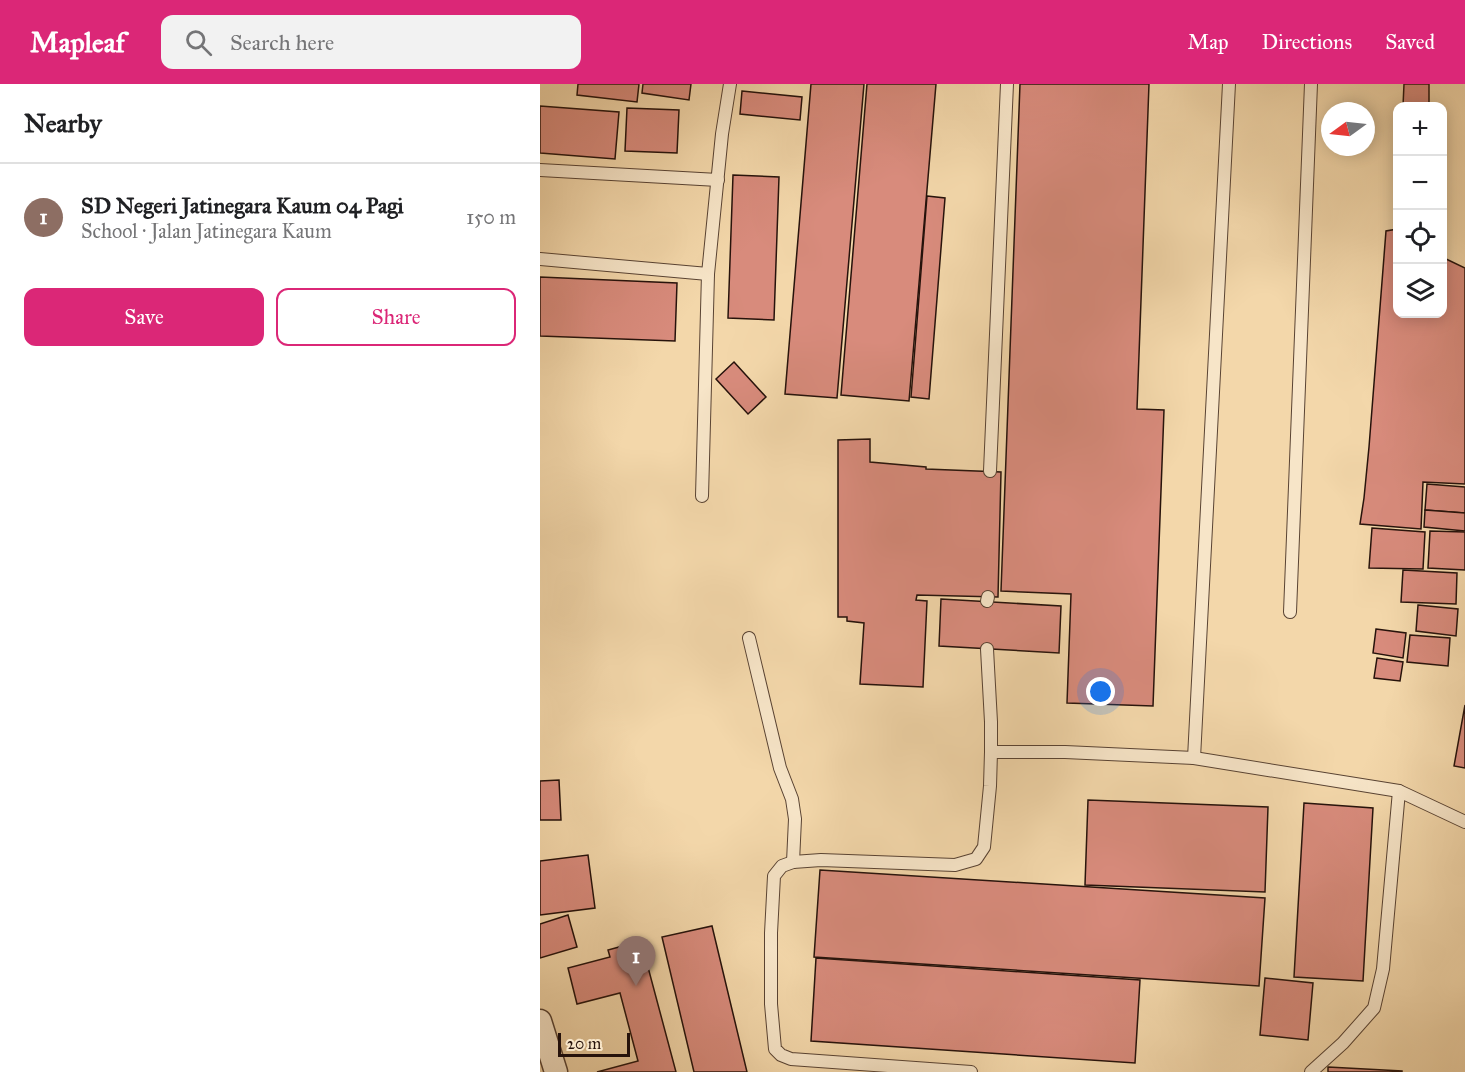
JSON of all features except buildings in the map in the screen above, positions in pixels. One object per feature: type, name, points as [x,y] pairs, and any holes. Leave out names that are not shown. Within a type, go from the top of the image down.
[{"type":"street","points":[[540,1021],[556,1072]]},
{"type":"lane","points":[[702,496],[708,274],[722,135],[730,84]]},
{"type":"lane","points":[[990,471],[1007,84]]},
{"type":"lane","points":[[1194,758],[1229,84]]},
{"type":"lane","points":[[1290,612],[1311,84]]},
{"type":"lane","points":[[540,170],[718,180]]},
{"type":"lane","points":[[540,259],[708,274]]},
{"type":"lane","points":[[749,638],[780,768],[792,800],[795,819],[793,862]]},
{"type":"lane","points":[[971,1072],[791,1059],[781,1055],[775,1049],[771,1004],[771,933],[774,876],[782,866],[793,862],[821,860],[955,865],[976,858],[984,846],[990,786],[987,649]]},
{"type":"lane","points":[[991,752],[1065,752],[1194,758],[1399,792],[1465,822]]},
{"type":"lane","points":[[1311,1072],[1343,1043],[1374,1008],[1383,969],[1399,792]]},
{"type":"place","name":"SD Negeri Jatinegara Kaum 04 Pagi","points":[[636,986]]}]
